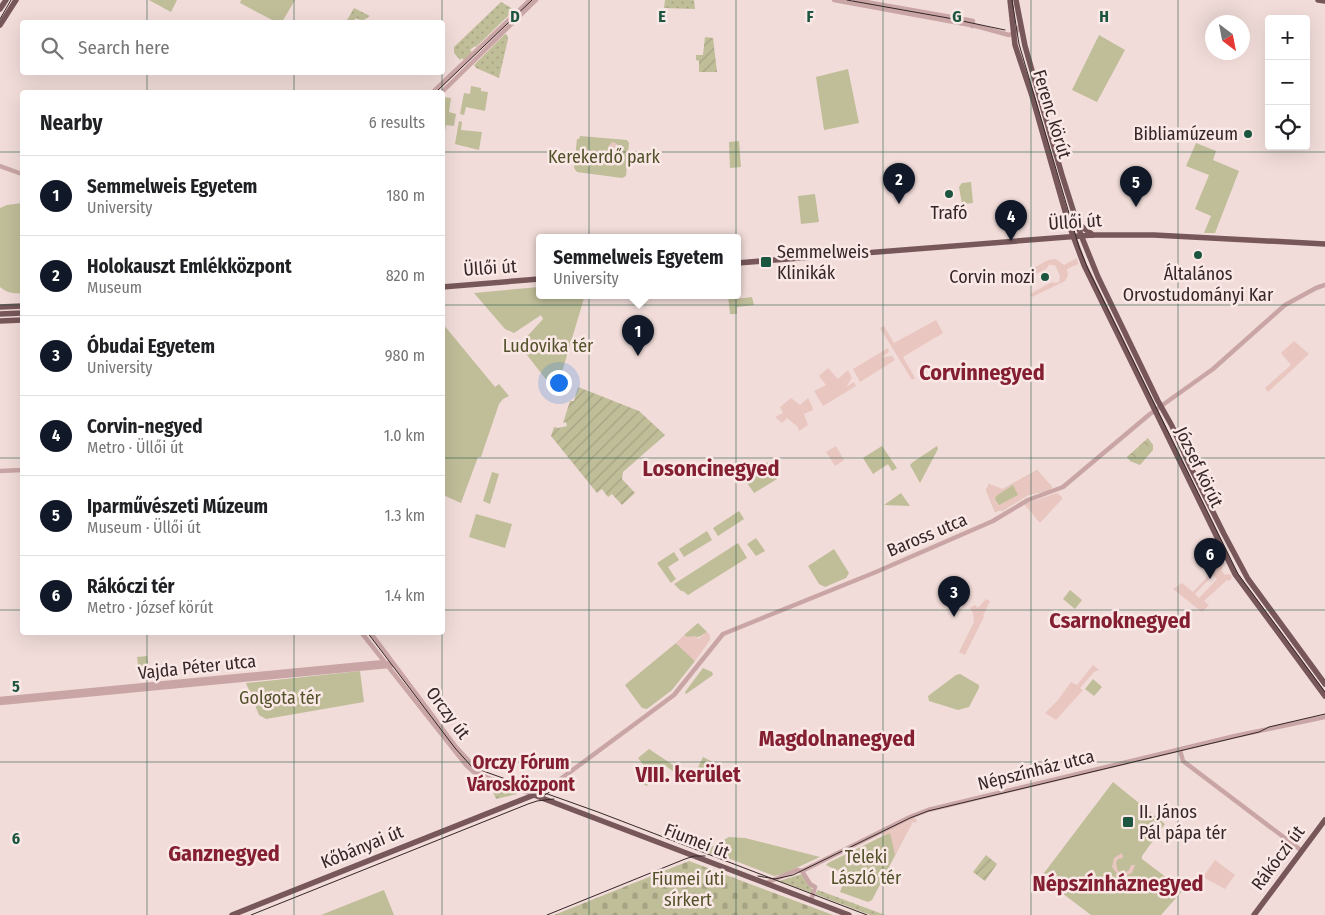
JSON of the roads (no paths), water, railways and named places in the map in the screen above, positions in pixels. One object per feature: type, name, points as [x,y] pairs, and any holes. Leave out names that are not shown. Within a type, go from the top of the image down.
[{"type":"main road","points":[[0,9],[6,0]]},
{"type":"main road","points":[[0,25],[16,0]]},
{"type":"main road","name":"Ferenc körút","points":[[1015,0],[1020,26],[1081,236]]},
{"type":"main road","name":"Ferenc körút","points":[[1015,0],[1013,34],[1073,236]]},
{"type":"main road","points":[[1318,0],[1325,1]]},
{"type":"main road","points":[[1077,223],[1093,234],[1087,245],[1087,252]]},
{"type":"main road","name":"Üllői út","points":[[741,264],[1093,234],[1154,235],[1325,244]]},
{"type":"main road","name":"József körút","points":[[1073,236],[1086,271],[1235,574],[1325,696]]},
{"type":"main road","name":"József körút","points":[[1081,236],[1119,323],[1248,579],[1325,684]]},
{"type":"main road","points":[[1062,237],[1078,249]]},
{"type":"main road","name":"Üllői út","points":[[445,287],[536,279]]},
{"type":"main road","points":[[0,306],[20,306]]},
{"type":"main road","points":[[0,314],[20,312]]},
{"type":"main road","points":[[0,321],[20,320]]},
{"type":"main road","name":"Kőbányai út","points":[[232,915],[534,795]]},
{"type":"main road","name":"Fiumei út","points":[[534,795],[849,915]]},
{"type":"main road","points":[[524,799],[552,802]]},
{"type":"main road","name":"Rákóczi út","points":[[1254,915],[1325,820]]},
{"type":"street","points":[[435,90],[530,0]]},
{"type":"street","points":[[444,90],[536,0]]},
{"type":"street","points":[[834,0],[973,23]]},
{"type":"street","points":[[855,0],[973,23],[1009,35],[1013,34],[1020,26]]},
{"type":"street","points":[[0,166],[20,173]]},
{"type":"street","name":"Baross utca","points":[[534,795],[548,789],[674,695],[723,634],[993,521],[1028,500],[1057,490],[1154,410],[1213,369],[1285,304],[1325,285]]},
{"type":"street","points":[[0,471],[20,470]]},
{"type":"street","name":"Orczy út","points":[[363,635],[466,765],[475,774],[483,776]]},
{"type":"street","name":"Orczy út","points":[[372,635],[456,747],[483,776]]},
{"type":"street","name":"Vajda Péter utca","points":[[0,701],[386,664],[395,666]]},
{"type":"street","name":"Népszínház utca","points":[[766,883],[797,870],[802,871],[922,812],[1259,731],[1267,731],[1325,717]]},
{"type":"street","points":[[1180,750],[1183,761],[1195,771],[1302,851]]},
{"type":"street","points":[[483,776],[534,795]]},
{"type":"street","points":[[802,871],[810,884],[815,887],[811,901]]},
{"type":"tram line","points":[[0,19],[11,0]]},
{"type":"tram line","points":[[438,90],[532,0]]},
{"type":"tram line","points":[[847,0],[1005,30]]},
{"type":"tram line","points":[[1012,0],[1019,44],[1079,247],[1088,269],[1238,574],[1325,692]]},
{"type":"tram line","points":[[369,635],[455,748],[472,767],[598,812],[867,915]]},
{"type":"tram line","points":[[758,876],[775,879],[793,875],[928,811],[1259,732],[1269,727],[1325,714]]},
{"type":"tram line","points":[[543,796],[563,784]]},
{"type":"tram line","points":[[251,915],[528,804],[554,799]]},
{"type":"tram line","points":[[547,915],[685,859],[694,856],[705,856]]},
{"type":"place","name":"Bibliamúzeum","points":[[1248,134]]},
{"type":"place","name":"Trafó","points":[[949,194]]},
{"type":"place","name":"Holokauszt Emlékközpont","points":[[899,204]]},
{"type":"place","name":"Iparművészeti Múzeum","points":[[1136,207]]},
{"type":"place","name":"Corvin-negyed","points":[[1011,241]]},
{"type":"place","name":"Általános Orvostudományi Kar","points":[[1198,255]]},
{"type":"place","name":"Semmelweis Klinikák","points":[[766,262]]},
{"type":"place","name":"Corvin mozi","points":[[1045,277]]},
{"type":"place","name":"Semmelweis Egyetem","points":[[638,356]]},
{"type":"place","name":"Rákóczi tér","points":[[1210,579]]},
{"type":"place","name":"Óbudai Egyetem","points":[[954,617]]},
{"type":"place","name":"II. János Pál pápa tér","points":[[1128,822]]},
{"type":"district","name":"Corvinnegyed","points":[[982,372]]},
{"type":"district","name":"Losoncinegyed","points":[[711,468]]},
{"type":"district","name":"Csarnoknegyed","points":[[1120,620]]},
{"type":"district","name":"Magdolnanegyed","points":[[837,738]]},
{"type":"district","name":"Orczy Fórum Városközpont","points":[[521,773]]},
{"type":"district","name":"VIII. kerület","points":[[688,774]]},
{"type":"district","name":"Ganznegyed","points":[[224,853]]},
{"type":"district","name":"Népszínháznegyed","points":[[1118,883]]},
{"type":"park label","name":"Kerekerdő park","points":[[604,157]]},
{"type":"park label","name":"Ludovika tér","points":[[548,346]]},
{"type":"park label","name":"Golgota tér","points":[[280,698]]},
{"type":"park label","name":"Teleki László tér","points":[[866,868]]},
{"type":"park label","name":"Fiumei úti sírkert","points":[[688,890]]}]
